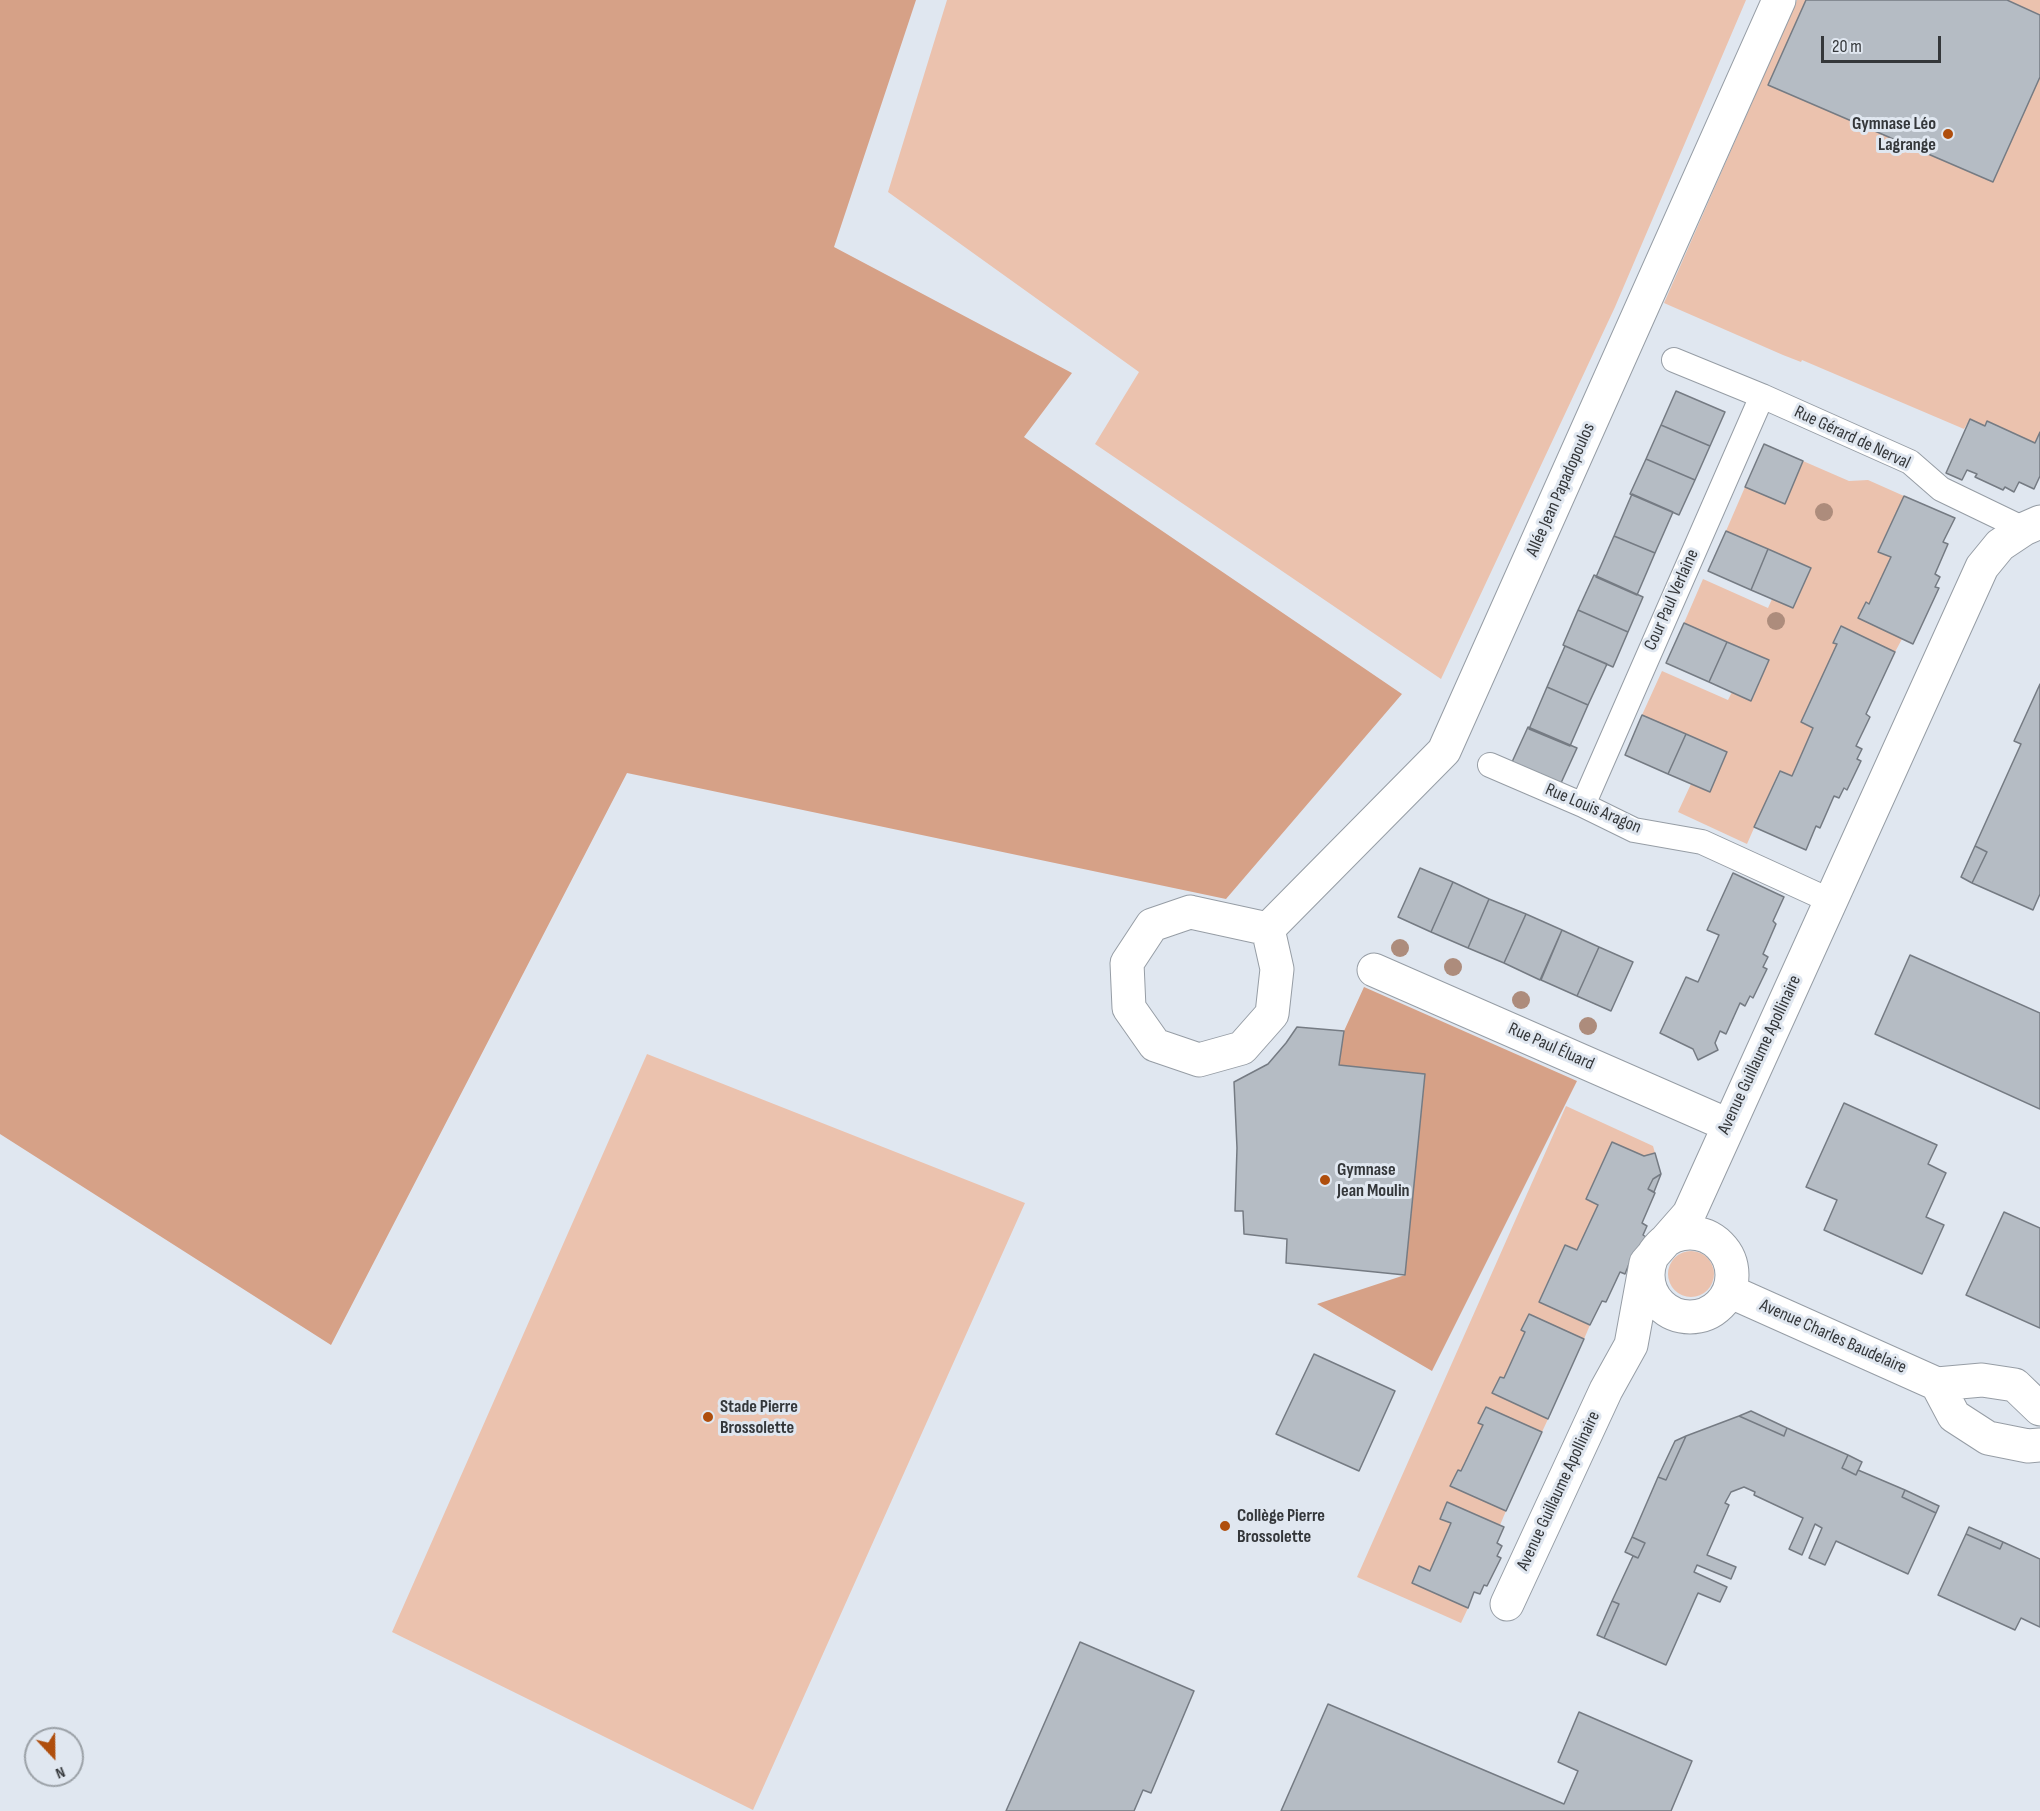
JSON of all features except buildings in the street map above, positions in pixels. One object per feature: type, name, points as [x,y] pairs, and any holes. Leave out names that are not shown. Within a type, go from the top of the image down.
[{"type":"street","name":"Allée Jean Papadopoulos","points":[[1268,929],[1444,751],[1779,0]]},
{"type":"street","name":"Avenue Guillaume Apollinaire","points":[[1507,1604],[1606,1390],[1631,1345],[1646,1263],[1689,1214],[1982,567],[2000,545],[2032,526]]},
{"type":"street","points":[[1190,912],[1268,929],[1277,969],[1272,1014],[1242,1048],[1198,1060],[1155,1045],[1129,1008],[1127,963],[1152,925],[1190,912]]},
{"type":"street","name":"Rue Paul Éluard","points":[[1374,970],[1728,1125]]},
{"type":"street","points":[[1685,1232],[1702,1233],[1717,1241],[1728,1254],[1733,1270],[1729,1291],[1724,1301],[1711,1312],[1695,1317],[1678,1315],[1664,1307],[1653,1295],[1648,1279],[1649,1263],[1657,1248],[1670,1237],[1685,1232]]},
{"type":"street","name":"Avenue Charles Baudelaire","points":[[1729,1291],[1937,1384],[1982,1380],[2014,1385],[2040,1409]]},
{"type":"street","points":[[1631,1345],[1639,1337],[1678,1315]]},
{"type":"street","points":[[1937,1384],[1954,1416],[1988,1438],[2028,1446],[2040,1445]]},
{"type":"lane","name":"Rue Gérard de Nerval","points":[[1674,360],[1762,396],[1910,462],[1941,489],[2032,526]]},
{"type":"lane","name":"Cour Paul Verlaine","points":[[1583,805],[1762,396]]},
{"type":"lane","name":"Rue Louis Aragon","points":[[1490,765],[1583,805],[1634,830],[1702,842],[1831,901]]},
{"type":"shaded area","points":[[0,0],[916,0],[834,247],[1072,373],[1024,437],[1402,694],[1226,899],[627,773],[331,1345],[0,1134]]},
{"type":"shaded area","points":[[947,0],[1746,0],[1615,307],[1441,679],[1095,444],[1139,372],[888,192]]},
{"type":"shaded area","points":[[1797,0],[2040,0],[2040,432],[2035,443],[1987,422],[1985,426],[1970,419],[1964,429],[1802,360],[1801,362],[1783,355],[1664,303]]},
{"type":"shaded area","points":[[1803,461],[1849,481],[1868,480],[1904,496],[1878,551],[1891,557],[1869,604],[1866,602],[1858,618],[1902,639],[1895,652],[1840,626],[1833,642],[1837,644],[1801,722],[1813,728],[1792,776],[1779,771],[1747,844],[1678,812],[1691,784],[1710,792],[1727,752],[1642,715],[1662,671],[1728,700],[1732,692],[1752,700],[1769,660],[1684,623],[1703,579],[1768,608],[1772,599],[1793,608],[1811,568],[1726,531],[1745,487],[1785,504]]},
{"type":"shaded area","points":[[1364,987],[1577,1081],[1432,1371],[1317,1304],[1405,1275],[1425,1074],[1339,1065],[1344,1031]]},
{"type":"shaded area","name":"Stade Pierre Brossolette","points":[[647,1054],[1025,1203],[753,1810],[392,1632]]},
{"type":"shaded area","points":[[1566,1106],[1653,1146],[1655,1153],[1644,1156],[1612,1142],[1586,1198],[1598,1205],[1577,1250],[1564,1246],[1539,1301],[1590,1325],[1584,1339],[1529,1314],[1522,1330],[1525,1332],[1504,1378],[1500,1377],[1548,1419],[1542,1432],[1486,1407],[1479,1423],[1483,1425],[1461,1471],[1458,1470],[1450,1486],[1506,1511],[1500,1525],[1447,1502],[1440,1518],[1451,1523],[1430,1571],[1419,1566],[1412,1583],[1468,1608],[1461,1623],[1357,1577]]},
{"type":"shaded area","points":[[1691,1251],[1707,1258],[1714,1274],[1707,1290],[1691,1297],[1675,1290],[1668,1274],[1675,1258]]},
{"type":"place","name":"Gymnase Léo Lagrange","points":[[1948,134]]},
{"type":"place","name":"Gymnase Jean Moulin","points":[[1325,1180]]},
{"type":"place","name":"Stade Pierre Brossolette","points":[[708,1417]]},
{"type":"place","name":"Collège Pierre Brossolette","points":[[1225,1526]]}]
